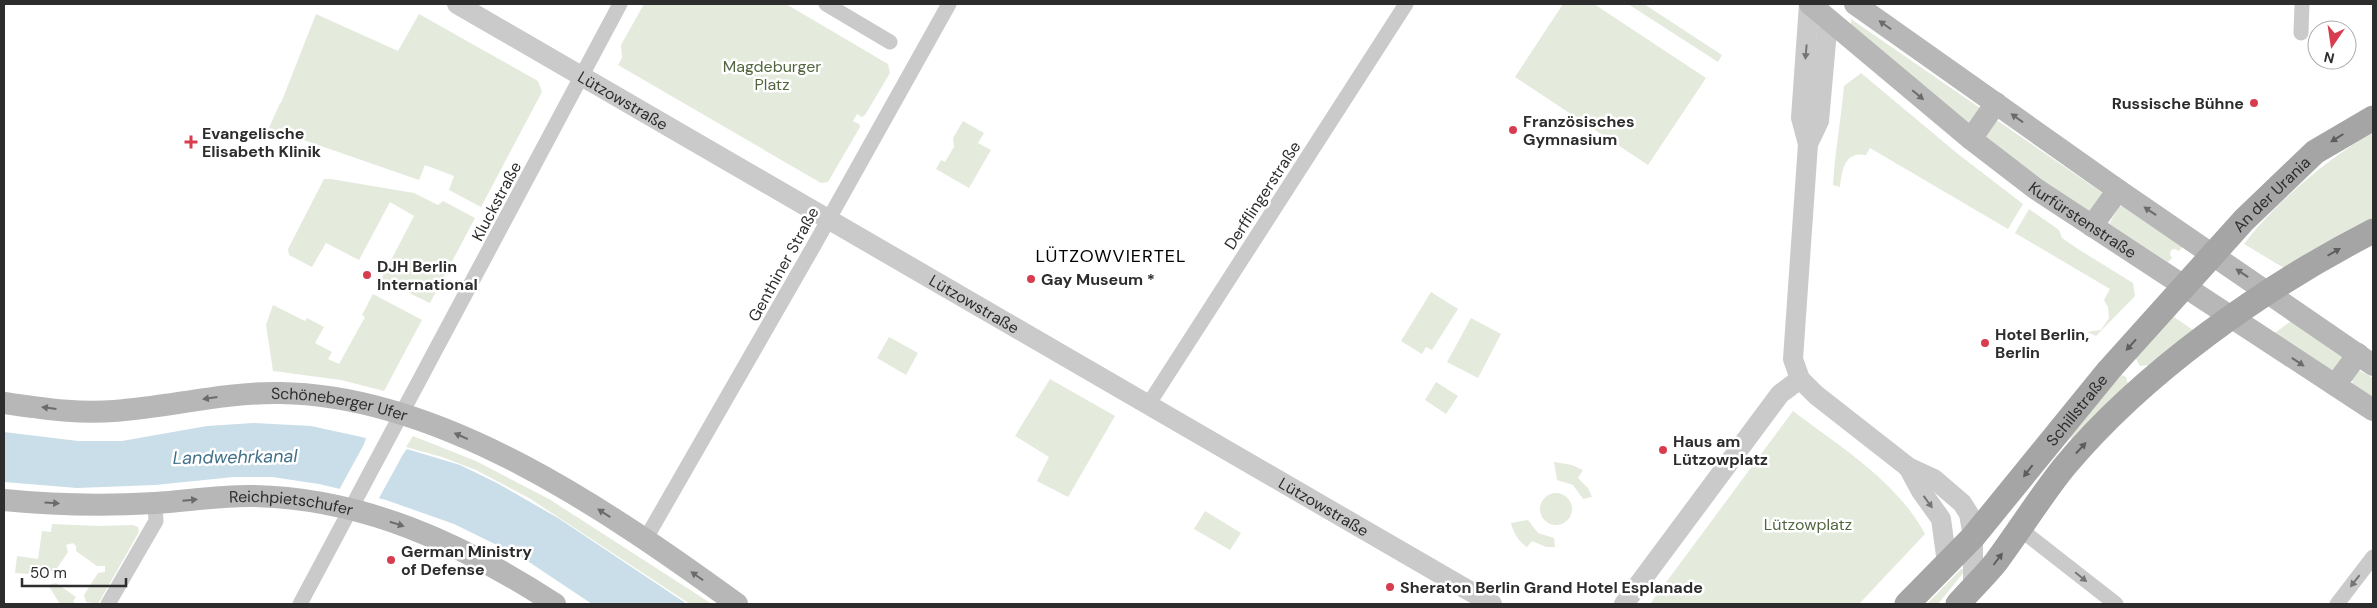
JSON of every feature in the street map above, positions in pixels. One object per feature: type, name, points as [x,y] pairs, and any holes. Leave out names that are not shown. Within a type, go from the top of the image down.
[{"type":"main road","name":"Kurfürstenstraße","points":[[1809,4],[1828,12],[1971,139],[2036,189],[2373,410]]},
{"type":"main road","points":[[1855,4],[2118,190],[2270,292],[2366,360],[2335,386]]},
{"type":"main road","points":[[1971,139],[1996,103]]},
{"type":"main road","name":"An der Urania","points":[[2184,287],[2249,215],[2315,152],[2373,118]]},
{"type":"main road","points":[[2092,226],[2118,190]]},
{"type":"main road","points":[[2232,318],[2319,261],[2373,232]]},
{"type":"main road","name":"Schillstraße","points":[[1974,537],[2109,370],[2184,287]]},
{"type":"main road","name":"Schillstraße","points":[[2020,528],[2064,467],[2107,421],[2158,375],[2232,318]]},
{"type":"main road","name":"Schöneberger Ufer","points":[[4,403],[71,411],[112,411],[216,397],[280,393],[325,396],[402,414],[430,423],[466,439],[560,485],[645,540],[737,604]]},
{"type":"main road","name":"Reichpietschufer","points":[[4,500],[61,504],[155,503],[248,496],[353,505],[418,530],[465,551],[510,575],[555,604]]},
{"type":"main road","points":[[1965,595],[1994,564],[2020,528]]},
{"type":"main road","points":[[1907,604],[1974,537]]},
{"type":"street","name":"Lützowstraße","points":[[457,4],[1492,604]]},
{"type":"street","name":"Kluckstraße","points":[[300,604],[620,4]]},
{"type":"street","points":[[826,4],[890,42]]},
{"type":"street","name":"Genthiner Straße","points":[[645,540],[949,4]]},
{"type":"street","name":"Derfflingerstraße","points":[[1148,404],[1406,4]]},
{"type":"street","points":[[1809,4],[1800,118],[1808,144],[1793,359],[1800,379],[1816,395],[1908,467],[1934,479],[1962,503],[1969,514],[1974,537],[1965,595]]},
{"type":"street","points":[[2301,33],[2302,4]]},
{"type":"street","points":[[1808,144],[1819,121],[1828,12]]},
{"type":"street","points":[[1624,604],[1780,394],[1800,379]]},
{"type":"street","points":[[1908,467],[1921,491],[1941,519],[1947,563]]},
{"type":"street","points":[[108,604],[156,521],[155,503]]},
{"type":"street","points":[[2020,528],[2116,604]]},
{"type":"street","points":[[2337,604],[2373,557]]},
{"type":"green space","name":"Magdeburger Platz","points":[[644,4],[786,4],[888,64],[890,73],[865,115],[862,117],[857,114],[853,121],[859,124],[860,127],[828,182],[821,183],[618,65],[622,58],[621,45]]},
{"type":"green space","points":[[1563,4],[1594,4],[1706,78],[1648,165],[1515,77]]},
{"type":"green space","points":[[1628,4],[1644,4],[1722,55],[1718,62]]},
{"type":"green space","points":[[316,14],[398,51],[419,14],[538,81],[542,92],[481,207],[449,190],[454,176],[425,165],[419,180],[269,128],[281,103]]},
{"type":"green space","points":[[1851,19],[1980,108],[1969,127],[1851,29]]},
{"type":"green space","points":[[1861,73],[1958,154],[2023,204],[2008,229],[1870,148],[1866,155],[1853,156],[1849,159],[1843,169],[1840,187],[1833,185],[1844,86]]},
{"type":"green space","points":[[963,121],[984,133],[978,143],[991,150],[969,188],[936,169],[941,160],[945,162],[954,147],[953,138]]},
{"type":"green space","points":[[1998,121],[2104,194],[2088,214],[1984,138],[1994,122]]},
{"type":"green space","points":[[2373,133],[2373,217],[2284,268],[2244,244],[2270,214],[2303,182],[2339,154]]},
{"type":"green space","points":[[324,179],[414,193],[438,205],[443,201],[475,218],[430,303],[384,281],[382,284],[379,283],[414,216],[390,202],[359,260],[326,243],[312,267],[289,255],[288,249]]},
{"type":"green space","points":[[2122,206],[2183,246],[2179,251],[2171,250],[2170,255],[2172,258],[2168,262],[2109,224],[2119,207]]},
{"type":"green space","points":[[2029,209],[2059,230],[2062,238],[2133,283],[2135,296],[2096,336],[2087,332],[2101,330],[2109,318],[2108,307],[2104,300],[2110,289],[2015,233]]},
{"type":"green space","points":[[1431,292],[1458,309],[1432,350],[1426,347],[1422,354],[1401,341]]},
{"type":"green space","points":[[373,294],[422,320],[384,391],[341,380],[273,371],[266,325],[273,305],[305,321],[307,318],[324,327],[315,343],[332,352],[328,359],[339,364],[365,317],[362,315]]},
{"type":"green space","points":[[2174,317],[2193,330],[2149,365],[2140,366],[2135,357],[2167,321]]},
{"type":"green space","points":[[1471,318],[1501,334],[1478,378],[1447,362]]},
{"type":"green space","points":[[2291,321],[2342,357],[2331,372],[2272,335]]},
{"type":"green space","points":[[889,337],[918,353],[906,375],[877,358]]},
{"type":"green space","points":[[2360,371],[2373,378],[2373,399],[2353,386],[2352,378]]},
{"type":"green space","points":[[2120,374],[2126,377],[2128,384],[2073,439],[2070,438]]},
{"type":"green space","points":[[1050,379],[1115,416],[1068,497],[1037,481],[1049,457],[1015,436]]},
{"type":"green space","points":[[1436,382],[1458,396],[1446,414],[1425,400]]},
{"type":"green space","name":"Lützowplatz","points":[[1793,411],[1883,481],[1899,497],[1925,534],[1859,604],[1650,604]]},
{"type":"green space","points":[[413,436],[476,461],[549,499],[712,604],[690,604],[529,498],[476,470],[442,457],[406,447]]},
{"type":"green space","points":[[1554,462],[1572,465],[1583,470],[1578,478],[1588,488],[1592,497],[1583,499],[1573,485],[1557,480]]},
{"type":"green space","points":[[1556,493],[1568,497],[1572,509],[1568,521],[1556,525],[1544,521],[1540,509],[1544,497]]},
{"type":"green space","points":[[1205,511],[1241,533],[1230,550],[1194,529]]},
{"type":"green space","points":[[1528,520],[1538,533],[1554,538],[1555,547],[1546,547],[1532,541],[1527,547],[1521,542],[1511,523]]},
{"type":"green space","points":[[52,524],[133,525],[138,527],[139,532],[98,604],[86,602],[84,595],[98,573],[105,572],[105,566],[97,566],[76,551],[76,546],[73,543],[66,545],[68,552],[55,571],[45,572],[42,580],[29,574],[15,573],[17,556],[38,559],[42,531],[51,532]]},
{"type":"green space","points":[[1961,569],[1964,569],[1964,572],[1938,604],[1927,604]]},
{"type":"green space","points":[[56,583],[76,597],[73,601],[75,604],[60,604],[48,585]]},
{"type":"water","name":"Landwehrkanal","points":[[253,423],[311,426],[366,438],[364,444],[402,455],[407,449],[460,465],[497,483],[558,518],[687,604],[592,604],[523,558],[454,524],[386,500],[319,484],[272,477],[234,477],[155,485],[77,488],[4,482],[4,432],[78,441],[122,441],[207,426]]},
{"type":"pier","points":[[368,437],[367,442],[401,452],[407,447],[378,500],[339,490]]},
{"type":"place","name":"Russische Bühne","points":[[2254,103]]},
{"type":"place","name":"Französisches Gymnasium","points":[[1513,130]]},
{"type":"place","name":"Evangelische Elisabeth Klinik","points":[[191,142]]},
{"type":"place","name":"DJH Berlin International","points":[[367,275]]},
{"type":"place","name":"Gay Museum *","points":[[1031,279]]},
{"type":"place","name":"Hotel Berlin, Berlin","points":[[1985,343]]},
{"type":"place","name":"Haus am Lützowplatz","points":[[1663,450]]},
{"type":"place","name":"German Ministry of Defense","points":[[391,560]]},
{"type":"place","name":"Sheraton Berlin Grand Hotel Esplanade","points":[[1390,587]]},
{"type":"district","name":"LÜTZOWVIERTEL","points":[[1111,256]]}]
